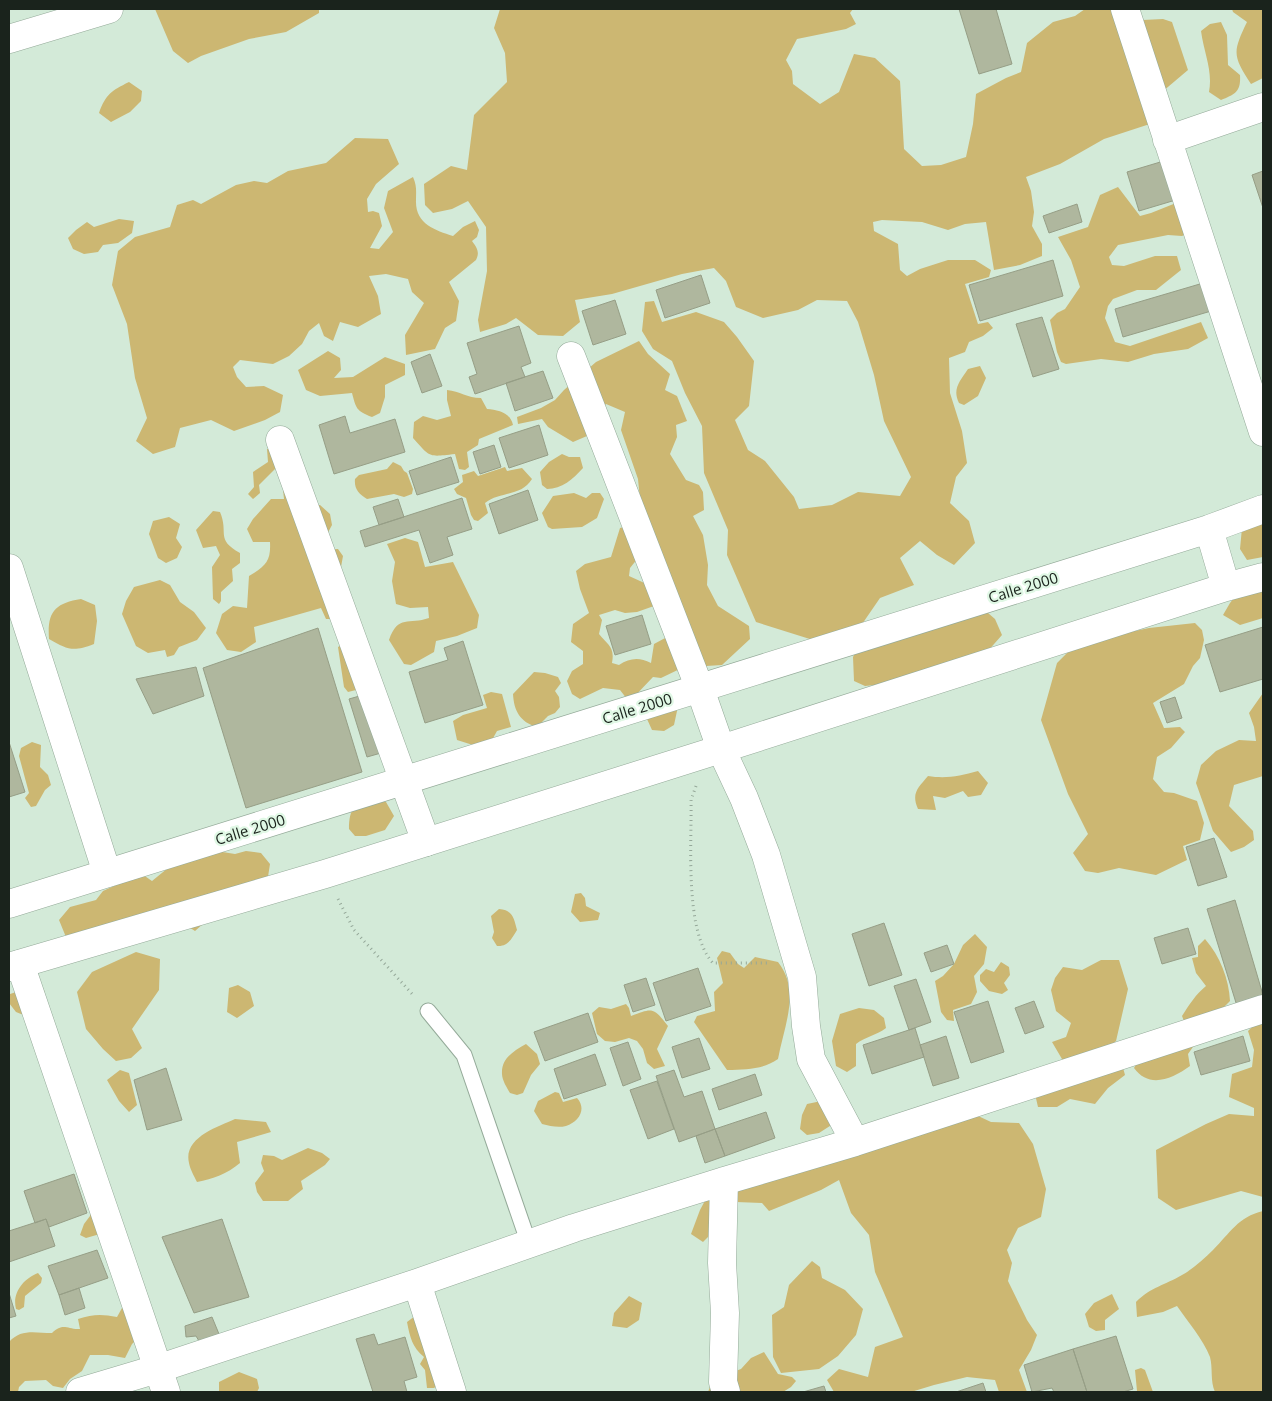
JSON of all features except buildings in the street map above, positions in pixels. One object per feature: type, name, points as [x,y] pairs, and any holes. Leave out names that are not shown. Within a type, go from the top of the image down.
[{"type":"street","points":[[9,39],[109,9]]},
{"type":"street","points":[[1125,9],[1263,432]]},
{"type":"street","points":[[1167,140],[1263,107]]},
{"type":"street","points":[[571,356],[700,689],[714,751],[744,798],[766,855],[802,977],[811,1059],[855,1142]]},
{"type":"street","points":[[280,440],[426,842]]},
{"type":"street","name":"Calle 2000","points":[[9,904],[700,689],[1263,510]]},
{"type":"street","points":[[1209,528],[1226,587]]},
{"type":"street","points":[[9,568],[107,873]]},
{"type":"street","points":[[162,1381],[14,965],[325,874],[1226,587],[1263,577]]},
{"type":"street","points":[[80,1392],[162,1381],[528,1244],[724,1181],[855,1142],[1263,1009]]},
{"type":"street","points":[[724,1181],[722,1263],[725,1313],[723,1382],[726,1392]]},
{"type":"street","points":[[417,1284],[452,1392]]},
{"type":"lane","points":[[428,1011],[464,1055],[528,1244]]},
{"type":"path","points":[[714,751],[691,800],[692,901],[698,938],[713,963],[798,963]]},
{"type":"path","points":[[325,874],[354,930],[428,1011]]},
{"type":"shaded area","points":[[155,9],[319,9],[319,13],[286,32],[249,39],[201,56],[188,63],[173,51]]},
{"type":"shaded area","points":[[500,9],[853,9],[850,13],[856,24],[846,29],[797,39],[786,60],[792,71],[793,84],[820,104],[839,92],[854,54],[875,58],[900,81],[904,149],[922,166],[941,165],[966,157],[973,124],[976,94],[1021,72],[1027,43],[1053,22],[1075,16],[1085,9],[1119,9],[1143,20],[1163,19],[1172,22],[1188,70],[1162,92],[1159,121],[1104,139],[1060,164],[1026,177],[1031,191],[1034,212],[1032,226],[1042,244],[1042,256],[1020,265],[994,270],[986,222],[965,224],[948,230],[922,222],[882,220],[873,222],[874,231],[898,244],[900,270],[907,276],[920,269],[948,260],[975,260],[991,270],[989,277],[965,284],[978,324],[988,322],[993,328],[983,336],[969,342],[965,352],[949,358],[950,393],[962,431],[967,463],[956,477],[950,503],[969,521],[975,543],[954,565],[937,555],[920,541],[900,558],[914,585],[880,598],[858,630],[813,640],[756,622],[727,555],[728,530],[704,473],[702,426],[685,393],[672,361],[653,349],[642,331],[645,302],[654,301],[662,322],[696,312],[724,322],[754,361],[749,406],[735,420],[748,450],[765,461],[794,497],[799,509],[832,505],[858,492],[900,496],[911,477],[884,421],[874,375],[858,322],[847,301],[817,300],[798,310],[763,318],[736,307],[726,281],[714,268],[682,274],[612,294],[575,300],[580,322],[563,336],[538,335],[516,318],[506,324],[480,332],[478,320],[487,271],[486,227],[468,201],[452,209],[433,213],[425,205],[424,184],[451,166],[467,170],[474,115],[507,82],[505,53],[494,28]]},
{"type":"shaded area","points":[[1232,9],[1263,9],[1263,78],[1251,84],[1241,67],[1237,54],[1239,41],[1247,22],[1233,12]]},
{"type":"shaded area","points":[[1221,22],[1227,35],[1228,65],[1240,75],[1240,81],[1236,92],[1221,100],[1209,92],[1209,69],[1201,31],[1210,24]]},
{"type":"shaded area","points":[[129,82],[142,91],[141,101],[130,112],[111,122],[99,113],[107,97]]},
{"type":"shaded area","points":[[355,138],[388,139],[399,164],[376,184],[367,199],[368,212],[379,213],[382,226],[370,248],[379,249],[393,232],[384,208],[388,191],[413,177],[416,186],[419,215],[427,225],[453,236],[463,227],[475,221],[479,230],[477,237],[472,241],[477,250],[476,260],[449,282],[459,301],[456,321],[445,328],[435,349],[406,355],[405,335],[424,303],[412,292],[408,279],[386,274],[369,276],[378,296],[381,314],[358,327],[340,322],[333,341],[324,336],[319,323],[309,331],[302,344],[289,356],[273,364],[240,360],[233,367],[237,377],[246,387],[264,386],[283,395],[280,412],[265,420],[234,431],[211,420],[180,428],[175,447],[153,454],[136,441],[147,418],[135,378],[127,324],[112,285],[118,251],[135,237],[170,227],[177,205],[193,200],[201,204],[236,185],[254,181],[267,183],[288,171],[326,163]]},
{"type":"shaded area","points":[[1118,187],[1140,216],[1176,203],[1194,230],[1182,236],[1168,235],[1118,245],[1109,257],[1112,265],[1124,266],[1155,256],[1177,256],[1181,270],[1156,290],[1137,290],[1113,299],[1108,306],[1105,318],[1115,342],[1130,346],[1201,322],[1208,338],[1188,349],[1154,354],[1128,362],[1101,359],[1066,364],[1061,362],[1057,352],[1050,320],[1057,313],[1065,309],[1080,287],[1071,260],[1058,237],[1088,227],[1100,195]]},
{"type":"shaded area","points":[[119,219],[134,221],[132,233],[118,243],[103,245],[98,252],[84,254],[73,249],[68,238],[87,222],[94,227]]},
{"type":"shaded area","points":[[639,341],[648,354],[670,374],[665,390],[677,396],[687,421],[676,425],[677,437],[670,454],[686,480],[699,485],[703,492],[704,510],[693,516],[703,535],[708,565],[707,585],[718,606],[749,626],[750,639],[722,665],[706,666],[643,531],[638,479],[621,430],[625,412],[606,404],[593,418],[587,436],[573,442],[548,427],[542,419],[518,424],[517,417],[541,408],[555,400],[596,362]]},
{"type":"shaded area","points":[[328,351],[340,358],[341,370],[334,378],[353,377],[385,357],[405,364],[405,375],[385,385],[385,397],[380,413],[372,417],[360,411],[356,406],[352,393],[320,396],[306,390],[298,370]]},
{"type":"shaded area","points":[[980,366],[986,378],[978,396],[964,405],[959,403],[956,393],[960,381],[968,369]]},
{"type":"shaded area","points":[[447,390],[481,398],[487,409],[506,414],[513,425],[479,439],[478,445],[467,452],[469,467],[465,470],[459,469],[455,454],[431,455],[413,438],[414,422],[423,416],[437,420],[451,416],[447,400]]},
{"type":"shaded area","points":[[267,449],[276,449],[281,468],[275,469],[259,485],[260,493],[253,499],[248,494],[254,487],[253,472],[268,462]]},
{"type":"shaded area","points":[[562,454],[569,457],[580,457],[583,468],[567,483],[547,489],[542,485],[540,472],[549,462]]},
{"type":"shaded area","points":[[393,462],[401,466],[407,473],[413,489],[412,494],[404,497],[394,494],[367,499],[359,493],[356,488],[355,479],[359,475],[387,469]]},
{"type":"shaded area","points":[[505,467],[507,471],[522,468],[532,479],[522,489],[491,499],[485,503],[488,513],[478,521],[474,520],[466,498],[457,494],[454,489],[463,482],[462,475],[474,471],[478,476]]},
{"type":"shaded area","points":[[295,483],[307,506],[320,505],[330,514],[332,525],[321,550],[338,549],[343,556],[341,567],[326,572],[339,619],[326,619],[321,608],[254,627],[256,642],[241,652],[227,650],[216,633],[222,614],[233,606],[247,608],[249,576],[263,566],[270,554],[270,542],[253,542],[247,529],[253,519],[271,499],[284,499],[283,489]]},
{"type":"shaded area","points":[[574,493],[586,498],[592,493],[600,493],[604,499],[597,518],[582,527],[552,529],[548,527],[542,513],[553,496]]},
{"type":"shaded area","points":[[1263,500],[1263,557],[1247,560],[1240,549],[1242,528]]},
{"type":"shaded area","points":[[213,511],[220,512],[225,539],[232,548],[240,553],[240,563],[232,569],[233,581],[221,592],[219,604],[213,599],[212,567],[220,555],[216,546],[203,548],[196,530]]},
{"type":"shaded area","points":[[169,517],[180,524],[176,538],[182,547],[177,558],[166,563],[158,558],[149,534],[153,521]]},
{"type":"shaded area","points":[[633,524],[646,548],[630,568],[629,576],[651,586],[654,606],[637,612],[625,613],[615,610],[599,615],[602,620],[599,634],[612,650],[612,663],[619,665],[635,659],[651,663],[654,644],[667,637],[686,666],[661,678],[653,677],[632,699],[627,699],[620,690],[603,688],[580,699],[572,694],[567,681],[572,671],[583,664],[583,651],[571,642],[573,624],[589,613],[580,589],[576,571],[585,564],[611,557],[620,528]]},
{"type":"shaded area","points":[[405,538],[418,542],[425,567],[453,562],[479,615],[477,628],[457,636],[436,641],[434,652],[411,665],[404,664],[389,640],[392,632],[400,623],[429,618],[428,607],[410,608],[396,604],[392,581],[395,562],[387,544]]},
{"type":"shaded area","points":[[1263,573],[1263,618],[1240,625],[1223,615],[1251,576]]},
{"type":"shaded area","points":[[160,580],[170,585],[180,602],[194,612],[206,628],[197,640],[179,647],[174,655],[167,657],[165,650],[148,653],[136,646],[122,614],[126,601],[134,587]]},
{"type":"shaded area","points":[[81,599],[95,605],[97,621],[94,644],[76,649],[66,648],[49,639],[51,616],[59,606]]},
{"type":"shaded area","points":[[954,600],[988,613],[995,619],[1002,635],[987,652],[913,681],[865,686],[854,681],[853,657],[866,630]]},
{"type":"shaded area","points":[[1195,623],[1202,630],[1204,640],[1200,658],[1193,666],[1184,684],[1153,703],[1164,728],[1180,727],[1185,732],[1171,748],[1157,757],[1153,779],[1164,792],[1174,793],[1197,801],[1204,823],[1200,840],[1183,846],[1187,860],[1156,875],[1119,868],[1098,873],[1085,871],[1073,853],[1088,834],[1068,794],[1041,720],[1057,663],[1069,651],[1111,636],[1149,628]]},
{"type":"shaded area","points":[[351,640],[356,690],[348,692],[344,687],[338,647]]},
{"type":"shaded area","points":[[534,672],[558,677],[561,683],[555,691],[559,697],[560,707],[537,727],[526,722],[519,715],[513,694]]},
{"type":"shaded area","points":[[491,692],[502,694],[511,727],[497,731],[492,740],[476,746],[457,740],[453,721],[463,715],[487,708],[483,695]]},
{"type":"shaded area","points":[[1263,693],[1263,776],[1234,785],[1229,806],[1253,831],[1254,840],[1244,847],[1231,852],[1213,831],[1196,783],[1201,765],[1216,751],[1239,740],[1256,741],[1249,713]]},
{"type":"shaded area","points":[[675,695],[677,711],[674,725],[664,731],[652,730],[647,719],[651,703]]},
{"type":"shaded area","points":[[32,742],[41,745],[40,767],[48,775],[51,785],[45,790],[36,806],[31,807],[25,798],[29,793],[19,756],[21,748]]},
{"type":"shaded area","points":[[978,771],[988,783],[981,795],[968,797],[963,791],[945,798],[933,796],[936,810],[918,809],[915,795],[928,776],[953,776]]},
{"type":"shaded area","points":[[373,794],[386,802],[394,816],[385,830],[366,836],[355,836],[349,829],[352,811],[357,804]]},
{"type":"shaded area","points":[[210,850],[235,854],[246,851],[261,853],[270,864],[267,883],[212,916],[195,931],[169,914],[68,942],[59,920],[70,907],[96,900],[103,891],[127,880],[136,870],[152,881],[168,868]]},
{"type":"shaded area","points":[[581,893],[585,898],[586,906],[600,913],[598,920],[580,922],[571,912],[575,894]]},
{"type":"shaded area","points":[[499,909],[510,913],[517,930],[507,943],[497,946],[492,938],[494,932],[491,916]]},
{"type":"shaded area","points":[[975,934],[987,947],[984,964],[974,976],[977,992],[971,1004],[953,1010],[954,1021],[947,1020],[941,1012],[935,981],[943,976],[954,964],[963,945]]},
{"type":"shaded area","points":[[1205,939],[1223,968],[1228,984],[1230,1001],[1220,1011],[1184,1021],[1182,1016],[1196,996],[1206,986],[1196,973],[1192,958],[1198,957],[1198,946]]},
{"type":"shaded area","points":[[722,951],[730,953],[738,964],[744,968],[755,957],[778,962],[785,973],[789,985],[789,1009],[778,1059],[772,1063],[754,1068],[727,1070],[694,1022],[697,1016],[715,1011],[714,992],[723,983],[717,958]]},
{"type":"shaded area","points":[[136,952],[160,959],[159,990],[132,1029],[142,1048],[131,1058],[116,1061],[86,1029],[77,992],[92,972]]},
{"type":"shaded area","points":[[1101,960],[1119,960],[1128,989],[1116,1041],[1090,1063],[1062,1059],[1052,1042],[1066,1037],[1071,1023],[1056,1011],[1051,990],[1055,978],[1063,967],[1082,970]]},
{"type":"shaded area","points":[[1001,962],[1009,967],[1010,975],[1004,983],[1008,990],[1002,994],[989,991],[980,981],[980,975],[986,969],[994,972]]},
{"type":"shaded area","points":[[38,985],[44,990],[46,1002],[26,1016],[16,1012],[9,1003],[10,994]]},
{"type":"shaded area","points":[[238,985],[250,992],[254,1006],[237,1018],[227,1012],[229,988]]},
{"type":"shaded area","points":[[626,1004],[631,1016],[648,1011],[656,1012],[668,1026],[657,1049],[665,1066],[654,1069],[647,1063],[643,1049],[637,1041],[629,1038],[615,1042],[605,1041],[597,1034],[592,1013],[599,1007],[611,1009]]},
{"type":"shaded area","points":[[859,1008],[874,1010],[884,1018],[886,1028],[856,1044],[856,1066],[847,1072],[836,1066],[832,1041],[840,1014]]},
{"type":"shaded area","points":[[1263,1016],[1263,1197],[1241,1191],[1176,1210],[1158,1198],[1156,1150],[1229,1114],[1254,1116],[1254,1108],[1229,1097],[1232,1074],[1252,1067],[1254,1050],[1248,1031]]},
{"type":"shaded area","points":[[526,1044],[537,1054],[540,1064],[531,1075],[523,1093],[517,1095],[510,1093],[506,1086],[502,1076],[502,1068],[509,1056]]},
{"type":"shaded area","points":[[1195,1044],[1188,1054],[1190,1066],[1176,1075],[1161,1080],[1154,1080],[1140,1074],[1134,1068],[1140,1057]]},
{"type":"shaded area","points":[[1120,1057],[1125,1075],[1108,1088],[1095,1104],[1070,1099],[1057,1107],[1038,1107],[1035,1094]]},
{"type":"shaded area","points":[[120,1070],[129,1073],[137,1105],[129,1112],[119,1101],[107,1080]]},
{"type":"shaded area","points":[[555,1092],[559,1093],[563,1102],[577,1098],[580,1102],[580,1115],[571,1124],[557,1127],[542,1124],[534,1111],[538,1101]]},
{"type":"shaded area","points":[[831,1099],[833,1124],[819,1133],[807,1135],[800,1129],[802,1115],[807,1104]]},
{"type":"shaded area","points":[[959,1107],[991,1122],[1019,1123],[1033,1144],[1046,1189],[1041,1217],[1018,1228],[1007,1250],[1012,1263],[1008,1281],[1027,1320],[1037,1335],[1031,1350],[1019,1370],[1027,1392],[999,1392],[995,1380],[967,1377],[911,1392],[834,1392],[827,1380],[839,1369],[868,1377],[875,1347],[903,1337],[875,1272],[869,1235],[851,1213],[839,1180],[821,1190],[769,1211],[762,1203],[736,1202],[719,1226],[703,1242],[691,1234],[700,1210],[714,1184]]},
{"type":"shaded area","points":[[235,1119],[266,1122],[271,1132],[237,1142],[240,1163],[220,1176],[197,1182],[189,1163],[191,1147],[203,1135]]},
{"type":"shaded area","points":[[308,1148],[322,1153],[330,1159],[325,1165],[301,1181],[303,1189],[288,1201],[263,1201],[257,1192],[255,1183],[264,1171],[261,1163],[263,1155],[274,1156],[282,1160]]},
{"type":"shaded area","points":[[91,1202],[100,1234],[86,1238],[80,1235],[84,1224],[90,1216]]},
{"type":"shaded area","points":[[1263,1211],[1263,1392],[1215,1392],[1210,1357],[1207,1350],[1177,1306],[1163,1312],[1137,1317],[1136,1302],[1153,1290],[1190,1270],[1210,1253],[1241,1221]]},
{"type":"shaded area","points":[[812,1261],[820,1267],[822,1278],[845,1290],[863,1309],[856,1335],[838,1356],[819,1369],[781,1373],[773,1357],[772,1315],[784,1307],[789,1285]]},
{"type":"shaded area","points":[[38,1273],[42,1278],[41,1283],[25,1296],[24,1307],[19,1310],[16,1309],[16,1297],[20,1287]]},
{"type":"shaded area","points":[[1112,1294],[1119,1309],[1105,1320],[1105,1330],[1096,1331],[1089,1327],[1085,1314],[1094,1303]]},
{"type":"shaded area","points":[[629,1296],[642,1303],[639,1320],[627,1328],[612,1326],[614,1313]]},
{"type":"shaded area","points":[[131,1302],[139,1337],[132,1344],[125,1358],[108,1355],[90,1355],[82,1371],[70,1379],[63,1388],[53,1386],[46,1380],[25,1381],[19,1387],[18,1392],[9,1392],[9,1342],[14,1338],[29,1332],[52,1333],[63,1327],[80,1329],[78,1319],[98,1315],[117,1317],[122,1308]]},
{"type":"shaded area","points":[[415,1316],[440,1383],[434,1388],[427,1388],[425,1370],[420,1364],[424,1357],[414,1345],[409,1332],[407,1322]]},
{"type":"shaded area","points":[[764,1352],[778,1374],[792,1377],[796,1381],[791,1387],[783,1392],[708,1392],[713,1379],[741,1369],[751,1358]]},
{"type":"shaded area","points":[[1141,1368],[1145,1370],[1153,1392],[1135,1392],[1137,1391],[1135,1370]]},
{"type":"shaded area","points":[[239,1372],[257,1379],[259,1388],[257,1392],[219,1392],[219,1382]]}]
